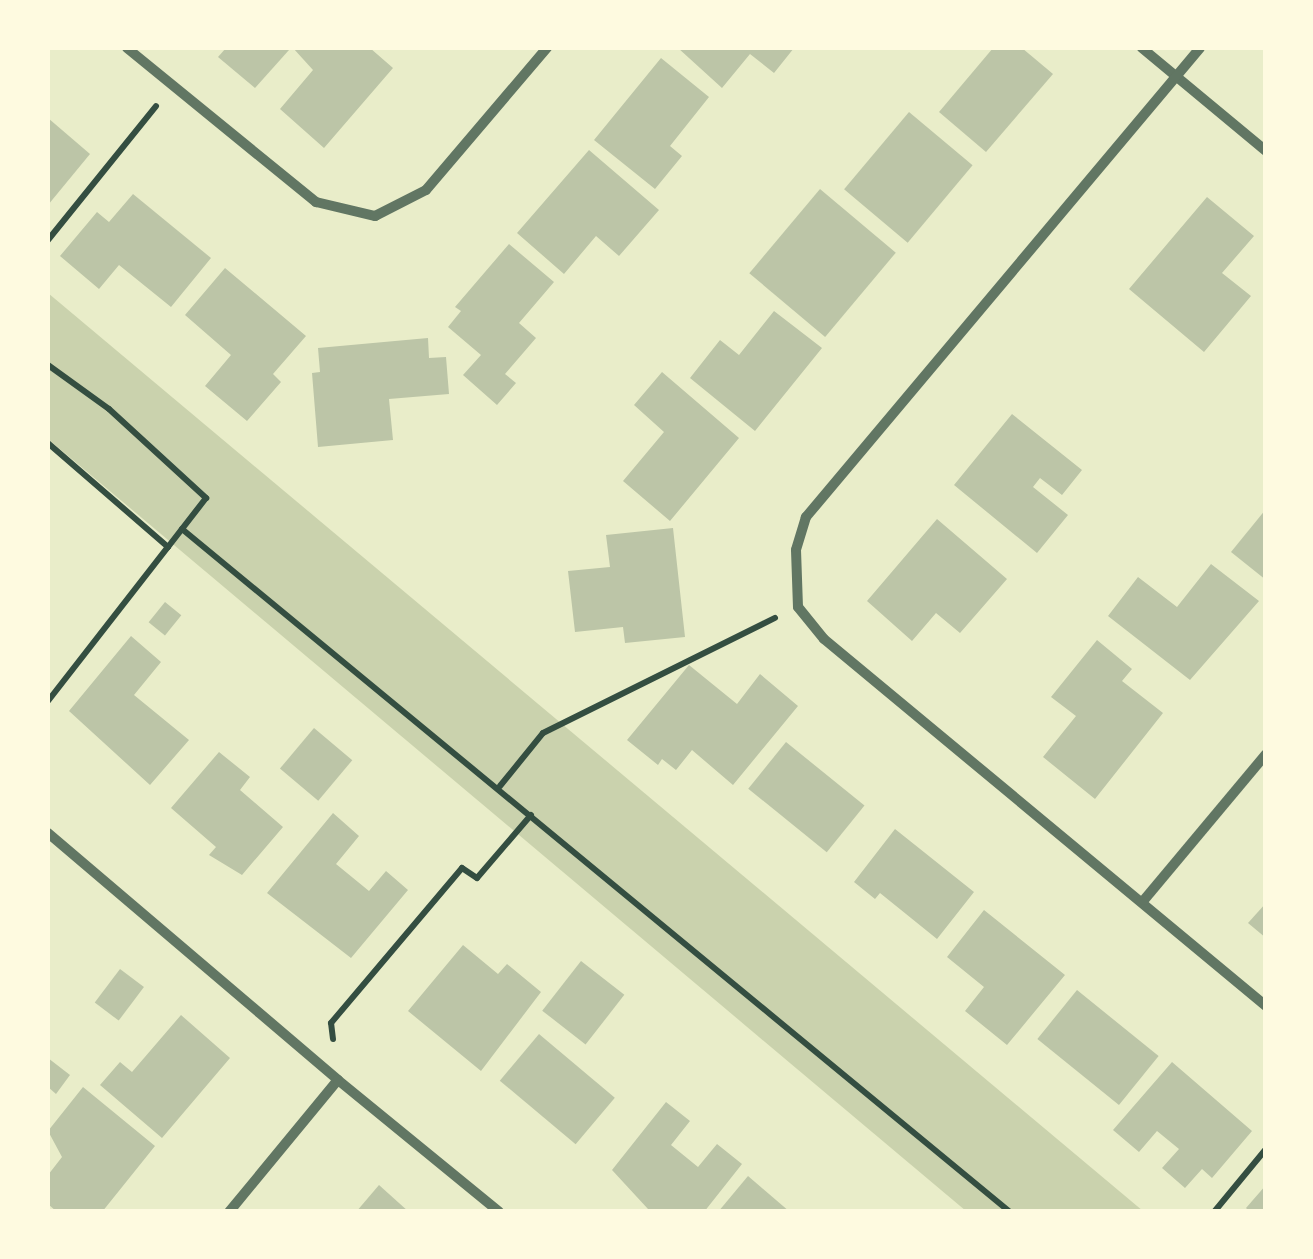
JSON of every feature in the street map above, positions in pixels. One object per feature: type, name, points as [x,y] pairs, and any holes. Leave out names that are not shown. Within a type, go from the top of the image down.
[{"type":"street","points":[[128,48],[316,202],[376,216],[426,190],[547,48]]},
{"type":"street","points":[[1142,48],[1266,150]]},
{"type":"street","points":[[1200,48],[806,517],[796,550],[798,606],[824,639],[1144,900],[1266,1006]]},
{"type":"street","points":[[1144,900],[1266,754]]},
{"type":"street","points":[[48,833],[499,1212]]},
{"type":"street","points":[[229,1212],[338,1080]]},
{"type":"path","points":[[48,240],[170,84]]},
{"type":"path","points":[[48,365],[109,410],[206,498],[48,701]]},
{"type":"path","points":[[48,444],[168,547]]},
{"type":"path","points":[[182,529],[500,786],[1010,1212]]},
{"type":"path","points":[[500,786],[543,733],[798,606]]},
{"type":"path","points":[[338,1080],[331,1023],[462,868],[477,878],[531,815]]},
{"type":"path","points":[[1214,1212],[1266,1149]]},
{"type":"green space","points":[[48,293],[1143,1211],[966,1211],[48,439]]},
{"type":"building","points":[[226,48],[289,50],[255,88],[218,57]]},
{"type":"building","points":[[293,48],[370,48],[393,68],[324,148],[280,109],[313,70]]},
{"type":"building","points":[[678,48],[794,48],[774,73],[750,54],[722,88]]},
{"type":"building","points":[[993,48],[1022,48],[1053,74],[986,152],[939,112]]},
{"type":"building","points":[[661,58],[709,97],[670,146],[682,156],[655,189],[594,140]]},
{"type":"building","points":[[909,112],[973,165],[908,243],[844,189]]},
{"type":"building","points":[[48,118],[90,154],[48,205]]},
{"type":"building","points":[[589,150],[659,210],[619,256],[596,236],[564,274],[517,233]]},
{"type":"building","points":[[820,189],[896,253],[825,337],[749,273]]},
{"type":"building","points":[[133,194],[211,258],[171,307],[119,265],[99,289],[60,256],[97,212],[109,222]]},
{"type":"building","points":[[1207,197],[1254,236],[1222,273],[1251,296],[1204,352],[1129,289]]},
{"type":"building","points":[[509,244],[554,282],[519,323],[536,338],[505,374],[516,383],[497,405],[463,375],[481,355],[448,327],[461,311],[455,307]]},
{"type":"building","points":[[225,268],[306,336],[273,374],[281,382],[247,421],[205,386],[231,355],[185,315]]},
{"type":"building","points":[[774,311],[822,348],[755,431],[690,378],[720,340],[739,355]]},
{"type":"building","points":[[428,338],[429,358],[446,357],[449,394],[389,399],[393,440],[318,447],[312,373],[320,372],[318,348]]},
{"type":"building","points":[[662,372],[739,438],[670,521],[623,481],[664,432],[634,405]]},
{"type":"building","points":[[1012,414],[1082,470],[1062,495],[1040,478],[1033,487],[1068,515],[1037,553],[954,485]]},
{"type":"building","points":[[1266,509],[1266,580],[1231,552]]},
{"type":"building","points":[[937,519],[1007,579],[960,633],[936,613],[912,641],[867,601]]},
{"type":"building","points":[[673,528],[685,637],[625,643],[623,627],[575,632],[568,571],[610,567],[606,535]]},
{"type":"building","points":[[1211,564],[1259,601],[1190,680],[1108,616],[1138,577],[1177,607]]},
{"type":"building","points":[[165,602],[181,615],[165,635],[149,622]]},
{"type":"building","points":[[131,636],[161,662],[134,695],[189,740],[150,785],[69,711]]},
{"type":"building","points":[[1097,640],[1132,669],[1122,681],[1163,713],[1095,799],[1043,757],[1076,716],[1051,697]]},
{"type":"building","points":[[689,665],[737,704],[760,674],[798,706],[733,785],[692,750],[676,770],[662,759],[658,765],[627,740]]},
{"type":"building","points":[[314,728],[352,760],[318,801],[280,769]]},
{"type":"building","points":[[786,742],[864,806],[827,852],[748,789]]},
{"type":"building","points":[[219,752],[250,777],[240,790],[283,827],[242,875],[209,855],[216,847],[171,808]]},
{"type":"building","points":[[333,813],[359,836],[336,864],[369,891],[386,871],[408,890],[351,958],[267,893]]},
{"type":"building","points":[[895,829],[974,892],[937,939],[880,893],[875,899],[854,882]]},
{"type":"building","points":[[1266,903],[1266,938],[1248,923]]},
{"type":"building","points":[[984,910],[1065,975],[1007,1045],[965,1011],[984,987],[947,957]]},
{"type":"building","points":[[463,945],[498,974],[507,964],[541,992],[481,1071],[408,1011]]},
{"type":"building","points":[[581,961],[624,995],[586,1045],[542,1011]]},
{"type":"building","points":[[120,969],[144,987],[119,1021],[95,1003]]},
{"type":"building","points":[[1077,990],[1159,1056],[1119,1105],[1037,1039]]},
{"type":"building","points":[[181,1015],[230,1058],[162,1138],[100,1085],[120,1062],[132,1072]]},
{"type":"building","points":[[539,1034],[615,1098],[576,1144],[500,1081]]},
{"type":"building","points":[[48,1058],[70,1075],[56,1094],[48,1087]]},
{"type":"building","points":[[1172,1062],[1252,1131],[1212,1178],[1202,1169],[1185,1188],[1162,1168],[1179,1149],[1157,1131],[1139,1152],[1113,1130]]},
{"type":"building","points":[[83,1087],[155,1146],[102,1212],[57,1212],[48,1204],[48,1175],[62,1157],[48,1131]]},
{"type":"building","points":[[666,1102],[690,1121],[671,1145],[698,1167],[717,1144],[742,1164],[704,1212],[648,1209],[612,1170]]},
{"type":"building","points":[[748,1176],[790,1212],[718,1212]]},
{"type":"building","points":[[379,1185],[409,1212],[356,1212]]},
{"type":"building","points":[[1266,1185],[1266,1212],[1250,1212],[1246,1208]]}]
